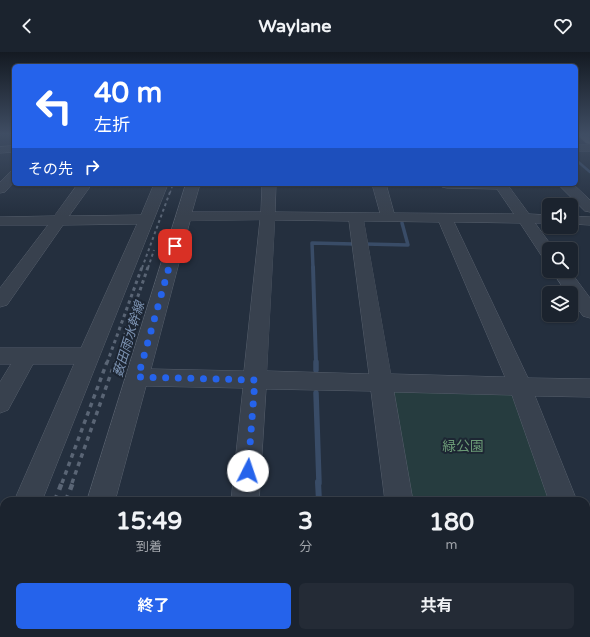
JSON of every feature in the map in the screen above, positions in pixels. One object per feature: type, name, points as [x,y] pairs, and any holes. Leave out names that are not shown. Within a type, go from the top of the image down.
[{"type":"street","points":[[0,189],[12,177]]},
{"type":"street","points":[[0,301],[84,186]]},
{"type":"street","points":[[30,497],[160,186]]},
{"type":"street","points":[[102,497],[192,186]]},
{"type":"street","points":[[245,497],[268,216],[269,186]]},
{"type":"street","points":[[380,186],[388,217]]},
{"type":"street","points":[[501,186],[542,244]]},
{"type":"street","points":[[567,186],[590,208]]},
{"type":"street","points":[[183,217],[268,216],[542,220]]},
{"type":"street","points":[[356,217],[398,497]]},
{"type":"street","points":[[445,218],[520,386],[562,497]]},
{"type":"street","points":[[0,221],[146,219]]},
{"type":"street","points":[[578,220],[590,220]]},
{"type":"street","points":[[566,278],[590,312]]},
{"type":"street","points":[[0,356],[88,356]]},
{"type":"street","points":[[0,403],[26,356]]},
{"type":"street","points":[[138,377],[590,388]]},
{"type":"green space","name":"緑公園","points":[[396,389],[508,393],[515,399],[552,497],[407,497],[390,394]]},
{"type":"waterway","points":[[578,162],[590,172]]},
{"type":"waterway","points":[[365,244],[408,245],[402,223]]},
{"type":"waterway","points":[[313,268],[312,243],[354,244]]},
{"type":"waterway","points":[[313,267],[316,363]]},
{"type":"waterway","points":[[316,363],[316,370]]},
{"type":"waterway","points":[[316,393],[319,483]]},
{"type":"waterway","points":[[318,482],[319,497]]},
{"type":"railway","points":[[170,193],[172,186]]},
{"type":"railway","points":[[142,268],[170,192]]},
{"type":"railway","points":[[148,268],[154,250]]},
{"type":"railway","points":[[107,363],[142,267]]},
{"type":"railway","points":[[115,363],[148,267]]},
{"type":"railway","points":[[62,483],[107,362]]},
{"type":"railway","points":[[72,483],[115,362]]},
{"type":"railway","points":[[56,497],[62,482]]},
{"type":"railway","points":[[67,497],[73,482]]},
{"type":"route","points":[[175,246],[138,377],[255,380],[248,471]]},
{"type":"water label","name":"薮田雨水幹線","points":[[128,339]]}]
